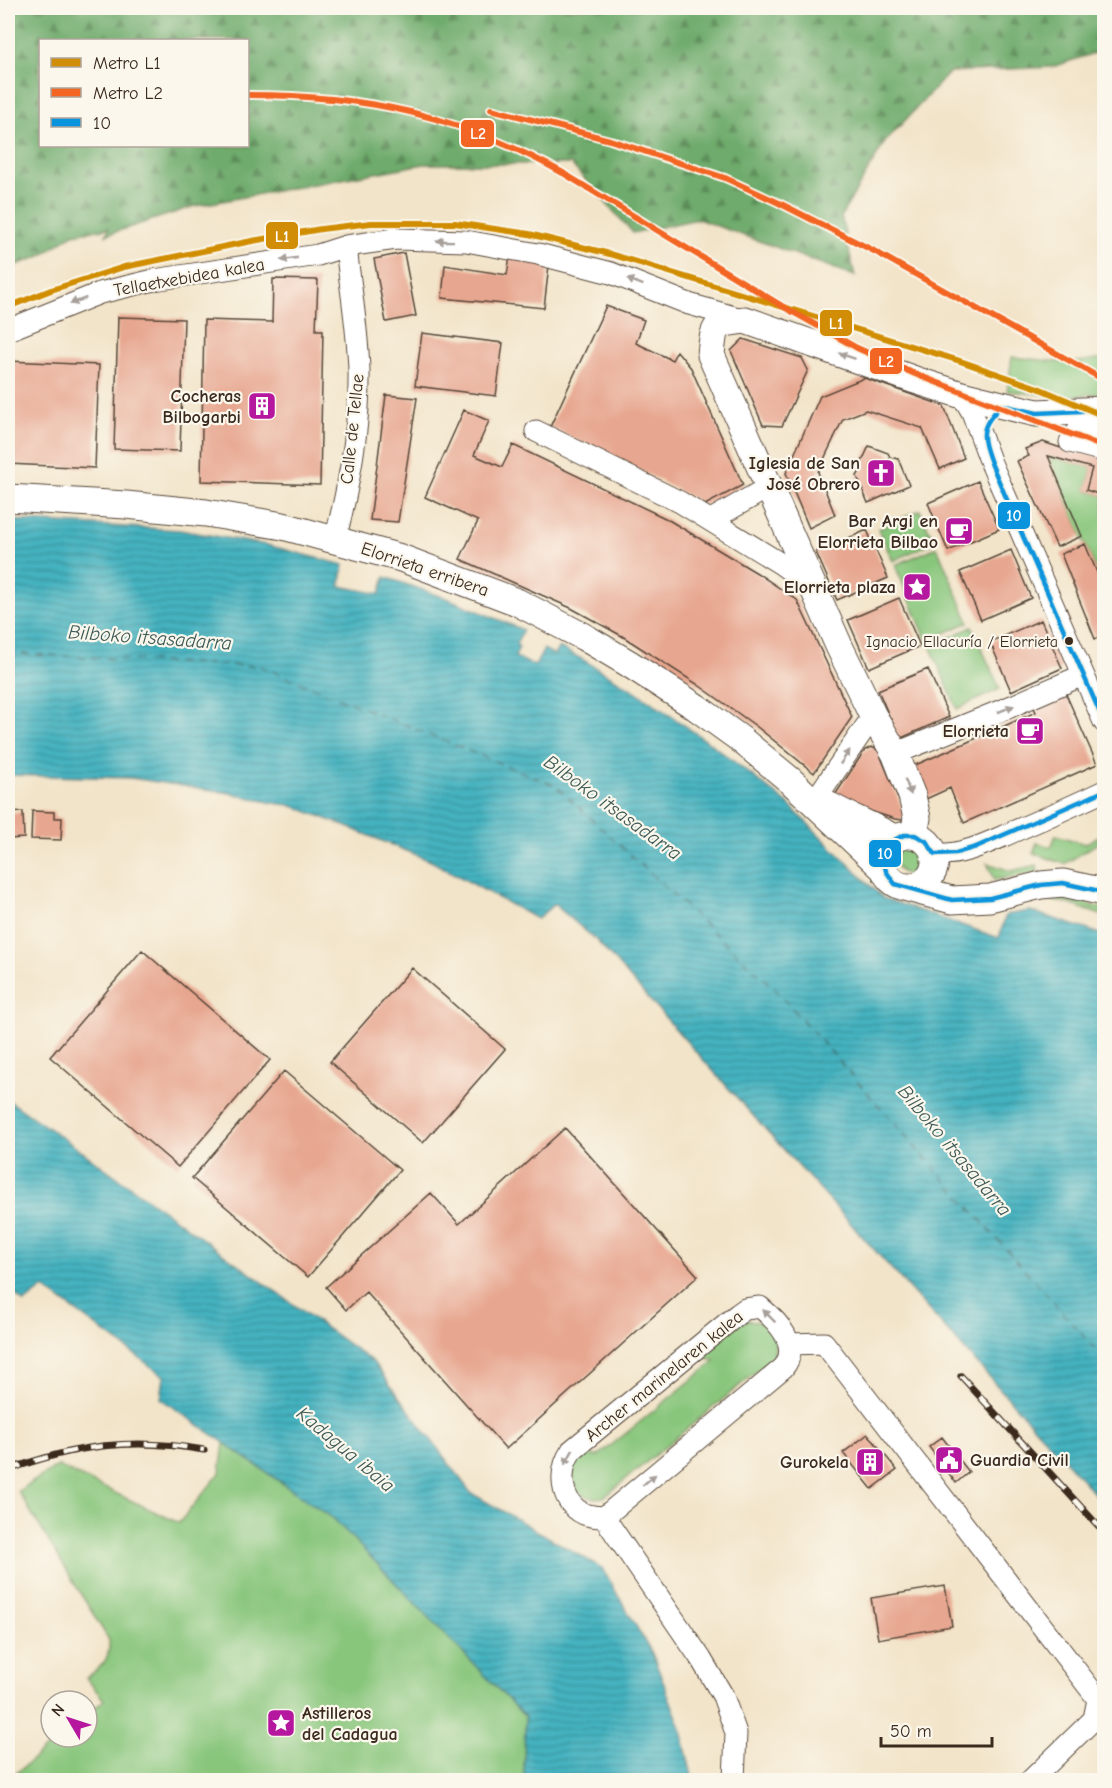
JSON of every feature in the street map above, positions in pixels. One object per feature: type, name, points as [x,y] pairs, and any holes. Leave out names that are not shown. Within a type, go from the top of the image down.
[{"type":"main road","points":[[1104,410],[1037,413],[962,395],[745,320],[719,325],[713,336],[711,355],[769,487],[789,557],[814,588],[873,716],[892,748],[912,796],[917,818],[904,837],[888,845],[884,852],[883,861],[894,878],[952,900],[990,898],[1041,885],[1063,883],[1104,892]]},
{"type":"main road","name":"Elorrieta erribera","points":[[8,498],[126,505],[206,513],[283,526],[400,558],[517,602],[584,637],[696,707],[739,738],[791,781]]},
{"type":"main road","points":[[791,781],[816,799],[852,819],[880,830],[927,842],[935,854],[936,863],[933,872],[921,885],[913,887],[894,878],[791,781]]},
{"type":"street","name":"Tellaetxebidea kalea","points":[[8,330],[110,290],[154,280],[318,255],[346,246],[396,239],[466,242],[538,254],[611,273],[689,304],[745,320]]},
{"type":"street","name":"Calle de Tellae","points":[[335,540],[350,467],[359,370],[346,246]]},
{"type":"street","points":[[689,304],[697,315],[711,355]]},
{"type":"street","points":[[962,395],[972,412],[991,463],[1104,722]]},
{"type":"street","points":[[982,436],[984,425],[1002,405]]},
{"type":"street","points":[[1104,428],[1078,431],[1070,442],[1104,451]]},
{"type":"street","points":[[536,431],[789,557]]},
{"type":"street","points":[[711,520],[769,487]]},
{"type":"street","points":[[892,748],[904,750],[1083,675]]},
{"type":"street","points":[[816,799],[873,716]]},
{"type":"street","points":[[935,854],[947,855],[972,849],[1104,791]]},
{"type":"street","name":"Archer marinelaren kalea","points":[[604,1517],[583,1513],[576,1508],[564,1488],[562,1475],[566,1459],[572,1450],[745,1309],[760,1307],[776,1322],[790,1344]]},
{"type":"street","points":[[734,1780],[736,1733],[723,1696],[701,1659],[604,1517],[783,1368],[789,1361],[790,1344],[824,1343],[1002,1581],[1098,1699],[1094,1719],[1031,1780]]},
{"type":"green space","points":[[8,8],[1104,8],[1104,50],[1052,67],[950,72],[885,142],[841,216],[855,276],[698,219],[633,233],[571,164],[424,164],[195,206],[106,235],[109,228],[73,234],[41,256],[8,268]]},
{"type":"green space","points":[[1012,357],[1069,363],[1104,358],[1104,393],[1065,397],[1007,391]]},
{"type":"green space","points":[[1048,456],[1092,468],[1086,490],[1104,496],[1104,589]]},
{"type":"green space","points":[[920,510],[934,542],[893,561],[878,529]]},
{"type":"green space","points":[[937,547],[969,622],[927,641],[895,565]]},
{"type":"green space","points":[[972,627],[1000,689],[957,709],[930,646]]},
{"type":"green space","points":[[1104,833],[1104,839],[1065,864],[1033,853],[1037,843],[1051,847],[1056,835],[1085,844]]},
{"type":"green space","points":[[909,846],[919,850],[923,860],[919,870],[909,874],[899,870],[895,860],[899,850]]},
{"type":"green space","points":[[987,863],[1011,871],[1037,865],[1038,872],[995,880]]},
{"type":"green space","points":[[1060,898],[1104,909],[1104,916],[1066,903],[1040,899]]},
{"type":"green space","points":[[749,1320],[763,1324],[772,1332],[775,1343],[773,1358],[604,1497],[593,1498],[578,1492],[574,1487],[572,1472],[578,1454],[598,1456],[716,1360],[697,1356],[742,1321]]},
{"type":"green space","points":[[224,1443],[334,1519],[525,1717],[524,1780],[8,1780],[45,1749],[99,1749],[99,1704],[104,1700],[99,1694],[99,1689],[95,1689],[86,1678],[104,1663],[109,1647],[109,1640],[18,1491],[58,1466],[179,1523],[220,1473]]},
{"type":"water","name":"Bilboko itsasadarra","points":[[8,520],[179,530],[267,545],[344,565],[340,586],[380,594],[385,577],[449,599],[523,630],[516,644],[519,647],[515,657],[535,666],[544,649],[554,655],[559,647],[635,691],[714,746],[787,803],[883,898],[999,938],[1006,915],[1030,911],[1104,935],[1104,1504],[596,940],[554,904],[537,919],[431,861],[290,805],[131,778],[8,775]]},
{"type":"water","name":"Kadagua ibaia","points":[[8,1100],[373,1362],[471,1493],[602,1568],[652,1653],[680,1725],[693,1780],[524,1780],[525,1717],[334,1519],[161,1399],[164,1376],[44,1288],[24,1303],[8,1287]]},
{"type":"building","points":[[404,253],[416,316],[386,322],[374,259]]},
{"type":"building","points":[[510,256],[549,265],[544,308],[442,298],[445,265],[507,275]]},
{"type":"building","name":"Cocheras Bilbogarbi","points":[[273,279],[318,280],[316,330],[323,330],[320,485],[201,481],[204,320],[272,322]]},
{"type":"building","points":[[606,306],[644,320],[636,343],[672,360],[677,351],[691,368],[743,485],[705,505],[550,427]]},
{"type":"building","name":"Cocheras Bilbogarbi","points":[[118,317],[184,319],[180,451],[114,449]]},
{"type":"building","points":[[422,333],[503,343],[496,396],[415,386]]},
{"type":"building","points":[[743,339],[802,358],[808,370],[782,426],[763,425],[731,351]]},
{"type":"building","points":[[8,361],[99,365],[95,468],[8,464]]},
{"type":"building","points":[[864,378],[944,406],[964,458],[940,469],[922,428],[866,410],[843,419],[818,472],[835,515],[809,528],[786,473],[820,396]]},
{"type":"building","points":[[386,395],[417,398],[398,522],[370,520]]},
{"type":"building","points":[[464,410],[489,421],[474,455],[502,467],[513,445],[667,519],[797,600],[852,717],[814,773],[756,726],[697,684],[622,636],[571,608],[460,559],[478,521],[425,497]]},
{"type":"building","points":[[1043,442],[1076,453],[1104,457],[1104,496],[1086,490],[1092,468],[1048,456],[1082,536],[1057,547],[1017,461],[1029,456],[1025,449]]},
{"type":"building","name":"Iglesia de San José Obrero","points":[[869,446],[898,459],[909,485],[868,503],[857,476]]},
{"type":"building","points":[[978,481],[999,529],[948,551],[928,503]]},
{"type":"building","points":[[867,530],[888,578],[837,600],[816,552]]},
{"type":"building","points":[[1085,544],[1104,589],[1104,635],[1095,639],[1061,554]]},
{"type":"building","points":[[1011,550],[1031,598],[981,620],[960,572]]},
{"type":"building","points":[[899,598],[920,646],[869,668],[848,620]]},
{"type":"building","points":[[1041,620],[1062,668],[1011,691],[990,642]]},
{"type":"building","points":[[928,669],[949,717],[899,739],[878,690]]},
{"type":"building","points":[[1065,692],[1097,764],[964,823],[950,788],[926,799],[911,767],[1036,712],[1033,706]]},
{"type":"building","points":[[871,747],[878,750],[905,815],[903,820],[842,802],[835,795],[865,750]]},
{"type":"building","points":[[32,811],[54,812],[54,818],[62,818],[61,840],[31,839]]},
{"type":"building","points":[[23,812],[24,838],[8,839],[8,813]]},
{"type":"building","points":[[142,950],[270,1060],[178,1167],[50,1057]]},
{"type":"building","points":[[412,968],[505,1049],[423,1143],[330,1062]]},
{"type":"building","points":[[284,1071],[400,1170],[308,1277],[192,1178]]},
{"type":"building","points":[[565,1128],[698,1276],[506,1449],[366,1292],[346,1310],[326,1287],[431,1193],[459,1224]]},
{"type":"building","name":"Gurokela","points":[[868,1434],[897,1470],[872,1489],[843,1453]]},
{"type":"building","name":"Guardia Civil","points":[[942,1437],[969,1472],[956,1483],[929,1447]]},
{"type":"building","points":[[945,1586],[952,1626],[878,1639],[871,1598]]},
{"type":"ferry route","points":[[8,653],[262,667],[556,786],[776,990],[1104,1359]]},
{"type":"railway","points":[[961,1376],[1104,1532]]},
{"type":"railway","points":[[8,1470],[57,1454],[105,1446],[153,1444],[204,1450]]},
{"type":"metro line","name":"L2","points":[[249,95],[292,96],[373,104],[411,112],[486,136],[563,173],[782,306],[857,348],[915,374],[1104,447]]},
{"type":"metro line","name":"L2","points":[[491,109],[610,140],[725,178],[874,251],[1104,380]]},
{"type":"metro line","name":"L1","points":[[8,307],[51,290],[124,267],[252,241],[371,223],[455,223],[529,234],[610,254],[960,361],[1038,388],[1104,416]]},
{"type":"transit line","name":"10","points":[[1104,410],[1037,413],[1002,405],[989,419],[984,432],[985,445],[991,463],[1104,722]]},
{"type":"transit line","name":"10","points":[[1104,791],[976,847],[956,853],[935,854],[926,841],[915,835],[904,835],[894,840],[887,848],[883,859],[886,871],[895,884],[952,900],[990,898],[1041,885],[1063,883],[1104,892]]},
{"type":"place","name":"Cocheras Bilbogarbi","points":[[262,406]]},
{"type":"place","name":"Iglesia de San José Obrero","points":[[881,473]]},
{"type":"place","name":"Bar Argi en Elorrieta Bilbao","points":[[959,531]]},
{"type":"place","name":"Elorrieta plaza","points":[[917,587]]},
{"type":"place","name":"Ignacio Ellacuría / Elorrieta","points":[[1069,641]]},
{"type":"place","name":"Elorrieta","points":[[1030,731]]},
{"type":"place","name":"Guardia Civil","points":[[949,1460]]},
{"type":"place","name":"Gurokela","points":[[870,1462]]},
{"type":"place","name":"Astilleros del Cadagua","points":[[281,1723]]}]
